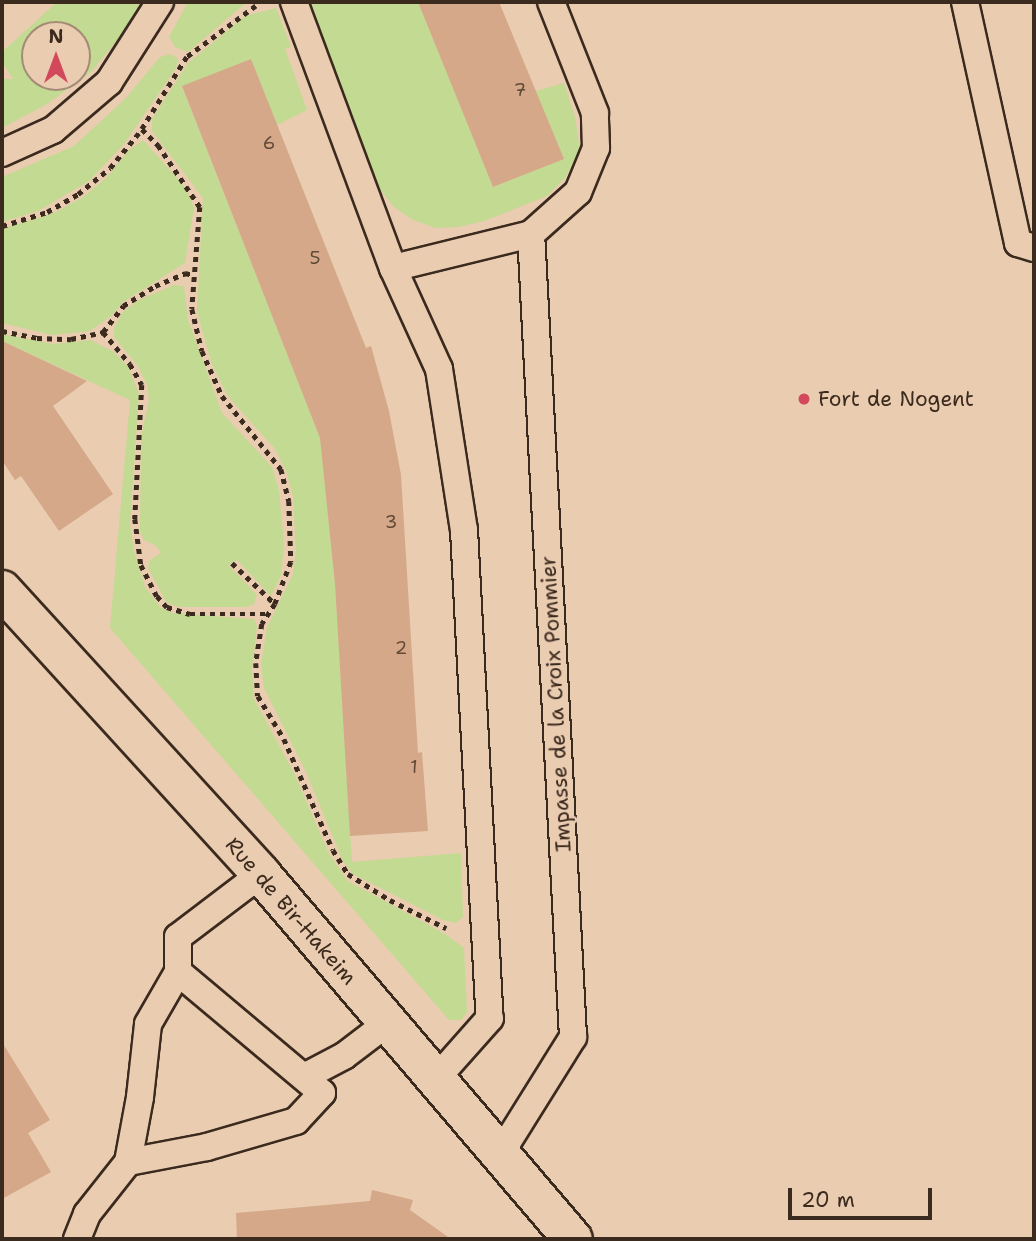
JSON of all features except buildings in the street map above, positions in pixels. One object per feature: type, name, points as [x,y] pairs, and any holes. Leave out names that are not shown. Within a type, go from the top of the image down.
[{"type":"street","name":"Rue de Bir-Hakeim","points":[[2,590],[261,874],[386,1024],[572,1239]]},
{"type":"lane","points":[[2,153],[53,130],[109,82],[160,2]]},
{"type":"lane","points":[[294,2],[393,268],[439,369],[464,530],[489,1018],[435,1080]]},
{"type":"lane","points":[[393,268],[531,234],[578,192],[596,148],[595,113],[551,2]]},
{"type":"lane","points":[[965,2],[1018,243],[1034,248]]},
{"type":"lane","name":"Impasse de la Croix Pommier","points":[[500,1154],[573,1037],[531,234]]},
{"type":"lane","points":[[77,1239],[87,1214],[128,1161],[140,1097],[148,1024],[178,971],[178,937],[261,874]]},
{"type":"lane","points":[[128,1161],[207,1147],[296,1121],[322,1093],[178,971]]},
{"type":"lane","points":[[304,1077],[344,1056],[386,1024]]},
{"type":"path","points":[[2,226],[47,212],[78,194],[110,168],[142,129],[187,57],[229,23],[262,2]]},
{"type":"path","points":[[142,129],[158,145],[200,206],[192,309],[202,351],[222,396],[281,469],[289,501],[291,562],[275,604],[262,624],[256,663],[258,696],[284,739],[333,850],[348,874],[444,927],[484,937]]},
{"type":"path","points":[[2,331],[37,338],[71,339],[103,332],[123,306],[134,299],[185,273],[193,275]]},
{"type":"path","points":[[103,332],[130,364],[142,385],[135,519],[141,565],[157,596],[167,607],[190,614],[268,614]]},
{"type":"path","points":[[232,563],[275,604]]},
{"type":"green space","points":[[57,2],[145,2],[130,25],[91,72],[91,21],[36,21]]},
{"type":"green space","points":[[188,2],[247,2],[188,52],[175,47],[169,37]]},
{"type":"green space","points":[[306,2],[418,2],[493,187],[563,159],[536,91],[564,83],[575,117],[580,151],[565,178],[547,196],[484,221],[459,227],[436,228],[413,220],[394,207],[377,186]]},
{"type":"green space","points":[[276,8],[291,47],[285,49],[307,110],[277,125],[251,59],[182,87],[320,438],[335,584],[352,862],[461,853],[463,917],[456,923],[443,920],[353,874],[343,861],[306,772],[264,688],[261,665],[267,628],[293,574],[296,551],[293,496],[286,471],[275,449],[227,395],[211,362],[197,311],[203,198],[152,131],[152,119],[188,63],[245,16]]},
{"type":"green space","points":[[21,35],[21,91],[65,91],[2,128],[2,79],[13,79],[2,62],[2,52]]},
{"type":"green space","points":[[171,54],[178,59],[176,68],[124,144],[89,181],[38,211],[2,222],[2,177],[74,146],[126,98],[160,57]]},
{"type":"green space","points":[[143,140],[184,186],[194,207],[185,263],[123,302],[111,316],[90,331],[52,335],[2,323],[2,229],[54,213],[83,197],[107,177],[129,150]]},
{"type":"green space","points":[[174,285],[184,286],[188,320],[222,413],[272,467],[279,491],[284,544],[281,575],[271,596],[237,560],[228,565],[257,595],[254,604],[247,607],[179,607],[167,603],[148,568],[150,560],[161,553],[155,545],[144,540],[140,531],[141,437],[149,400],[147,385],[138,366],[114,337],[114,328],[123,312],[137,301]]},
{"type":"green space","points":[[2,334],[53,344],[91,340],[114,352],[128,367],[139,394],[130,523],[134,551],[145,587],[160,607],[172,613],[254,619],[257,626],[252,669],[254,699],[294,773],[329,854],[348,881],[445,934],[464,948],[467,1012],[461,1020],[449,1020],[110,628],[130,400],[2,341]]},
{"type":"place","name":"Fort de Nogent","points":[[804,399]]}]
